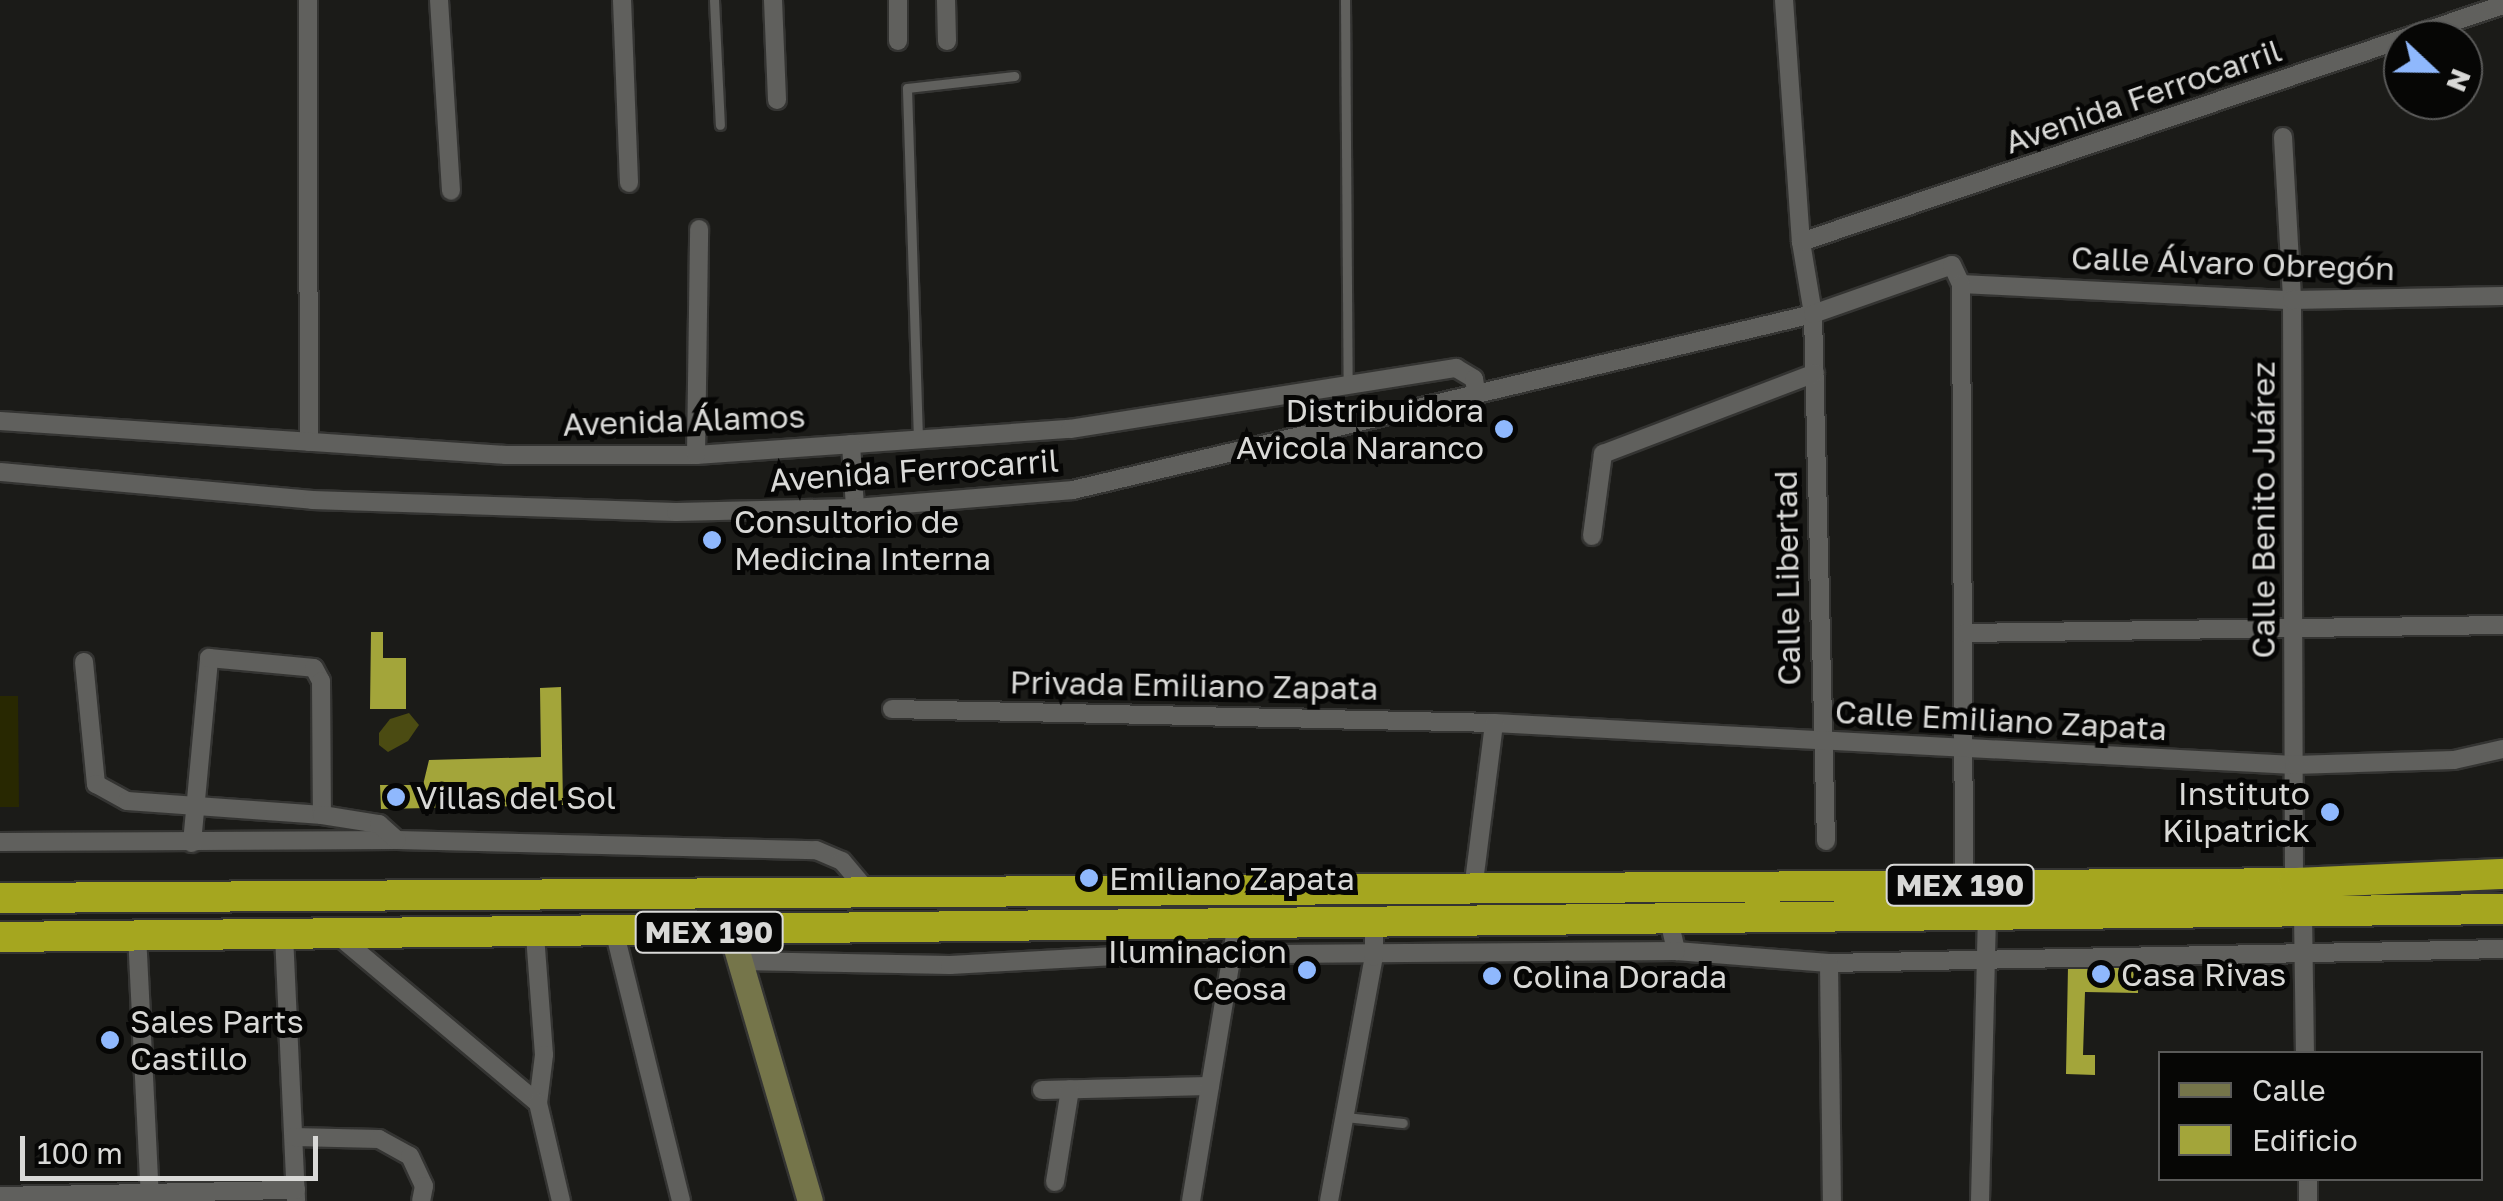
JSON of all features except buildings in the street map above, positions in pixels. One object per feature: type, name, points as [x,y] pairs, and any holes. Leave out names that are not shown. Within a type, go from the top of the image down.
[{"type":"highway","name":"MEX 190","points":[[0,898],[2294,883],[2503,874]]},
{"type":"highway","name":"MEX 190","points":[[0,936],[534,935],[1374,918],[1987,918],[2503,909]]},
{"type":"street","points":[[308,0],[309,442]]},
{"type":"street","points":[[439,0],[451,190]]},
{"type":"street","points":[[622,0],[629,183]]},
{"type":"street","points":[[773,0],[777,100]]},
{"type":"street","points":[[898,0],[898,40]]},
{"type":"street","points":[[946,0],[947,41]]},
{"type":"street","name":"Calle Libertad","points":[[1784,0],[1801,242],[1814,314],[1820,741],[1826,841]]},
{"type":"street","name":"Avenida Ferrocarril","points":[[1801,242],[2503,6]]},
{"type":"street","name":"Calle Benito Juárez","points":[[2282,136],[2292,300],[2294,883]]},
{"type":"street","points":[[696,454],[699,229]]},
{"type":"street","name":"Calle Álvaro Obregón","points":[[1814,314],[1952,264],[1961,284],[2292,300],[2503,296]]},
{"type":"street","points":[[1961,284],[1964,885]]},
{"type":"street","name":"Avenida Ferrocarril","points":[[0,472],[312,500],[676,512],[855,508],[1073,490],[1814,314]]},
{"type":"street","name":"Avenida Álamos","points":[[0,421],[506,454],[696,454],[1070,429],[1456,368],[1474,379],[1476,396]]},
{"type":"street","points":[[1592,536],[1603,454],[1815,373]]},
{"type":"street","points":[[850,444],[855,508]]},
{"type":"street","points":[[1964,632],[2503,626]]},
{"type":"street","points":[[192,843],[209,658],[296,662],[314,668],[321,681],[322,815]]},
{"type":"street","points":[[84,662],[96,784],[128,802],[322,815],[379,824],[398,840]]},
{"type":"street","name":"Privada Emiliano Zapata","points":[[892,710],[1494,723]]},
{"type":"street","points":[[1473,890],[1494,723]]},
{"type":"street","name":"Calle Emiliano Zapata","points":[[1494,723],[2294,765],[2454,760],[2503,750]]},
{"type":"street","points":[[0,842],[398,840],[816,850],[842,861],[870,894]]},
{"type":"street","points":[[2303,914],[2305,1051]]},
{"type":"street","points":[[1329,1201],[1374,957],[1374,918]]},
{"type":"street","points":[[1980,1201],[1987,918]]},
{"type":"street","points":[[1669,920],[1676,951]]},
{"type":"street","points":[[1191,1201],[1237,923]]},
{"type":"street","points":[[731,932],[810,1201]]},
{"type":"street","points":[[137,934],[150,1198]]},
{"type":"street","points":[[615,934],[682,1201]]},
{"type":"street","points":[[0,1196],[296,1195],[284,935]]},
{"type":"street","points":[[534,935],[544,1055],[538,1102],[561,1201]]},
{"type":"street","points":[[340,937],[538,1102]]},
{"type":"street","points":[[740,962],[950,965],[1233,955],[1374,957],[1676,951],[1829,963],[1985,956],[2302,955],[2503,949]]},
{"type":"street","points":[[1829,963],[1832,1201]]},
{"type":"street","points":[[1042,1090],[1210,1086]]},
{"type":"street","points":[[1055,1182],[1070,1089]]},
{"type":"street","points":[[294,1137],[380,1139],[410,1156],[424,1186],[421,1201]]},
{"type":"lane","points":[[714,0],[720,125]]},
{"type":"lane","points":[[1345,0],[1357,382]]},
{"type":"lane","points":[[918,439],[907,88],[1014,76]]},
{"type":"lane","points":[[1345,1117],[1403,1124]]},
{"type":"shaded area","points":[[0,696],[18,696],[19,807],[0,807]]},
{"type":"shaded area","points":[[409,713],[419,725],[408,741],[388,752],[379,745],[379,733],[390,719]]},
{"type":"place","name":"Distribuidora Avicola Naranco","points":[[1504,429]]},
{"type":"place","name":"Consultorio de Medicina Interna","points":[[712,540]]},
{"type":"place","name":"Villas del Sol","points":[[396,797]]},
{"type":"place","name":"Instituto Kilpatrick","points":[[2330,812]]},
{"type":"place","name":"Emiliano Zapata","points":[[1089,878]]},
{"type":"place","name":"Iluminacion Ceosa","points":[[1307,970]]},
{"type":"place","name":"Casa Rivas","points":[[2101,974]]},
{"type":"place","name":"Colina Dorada","points":[[1492,976]]},
{"type":"place","name":"Sales Parts Castillo","points":[[110,1040]]}]
